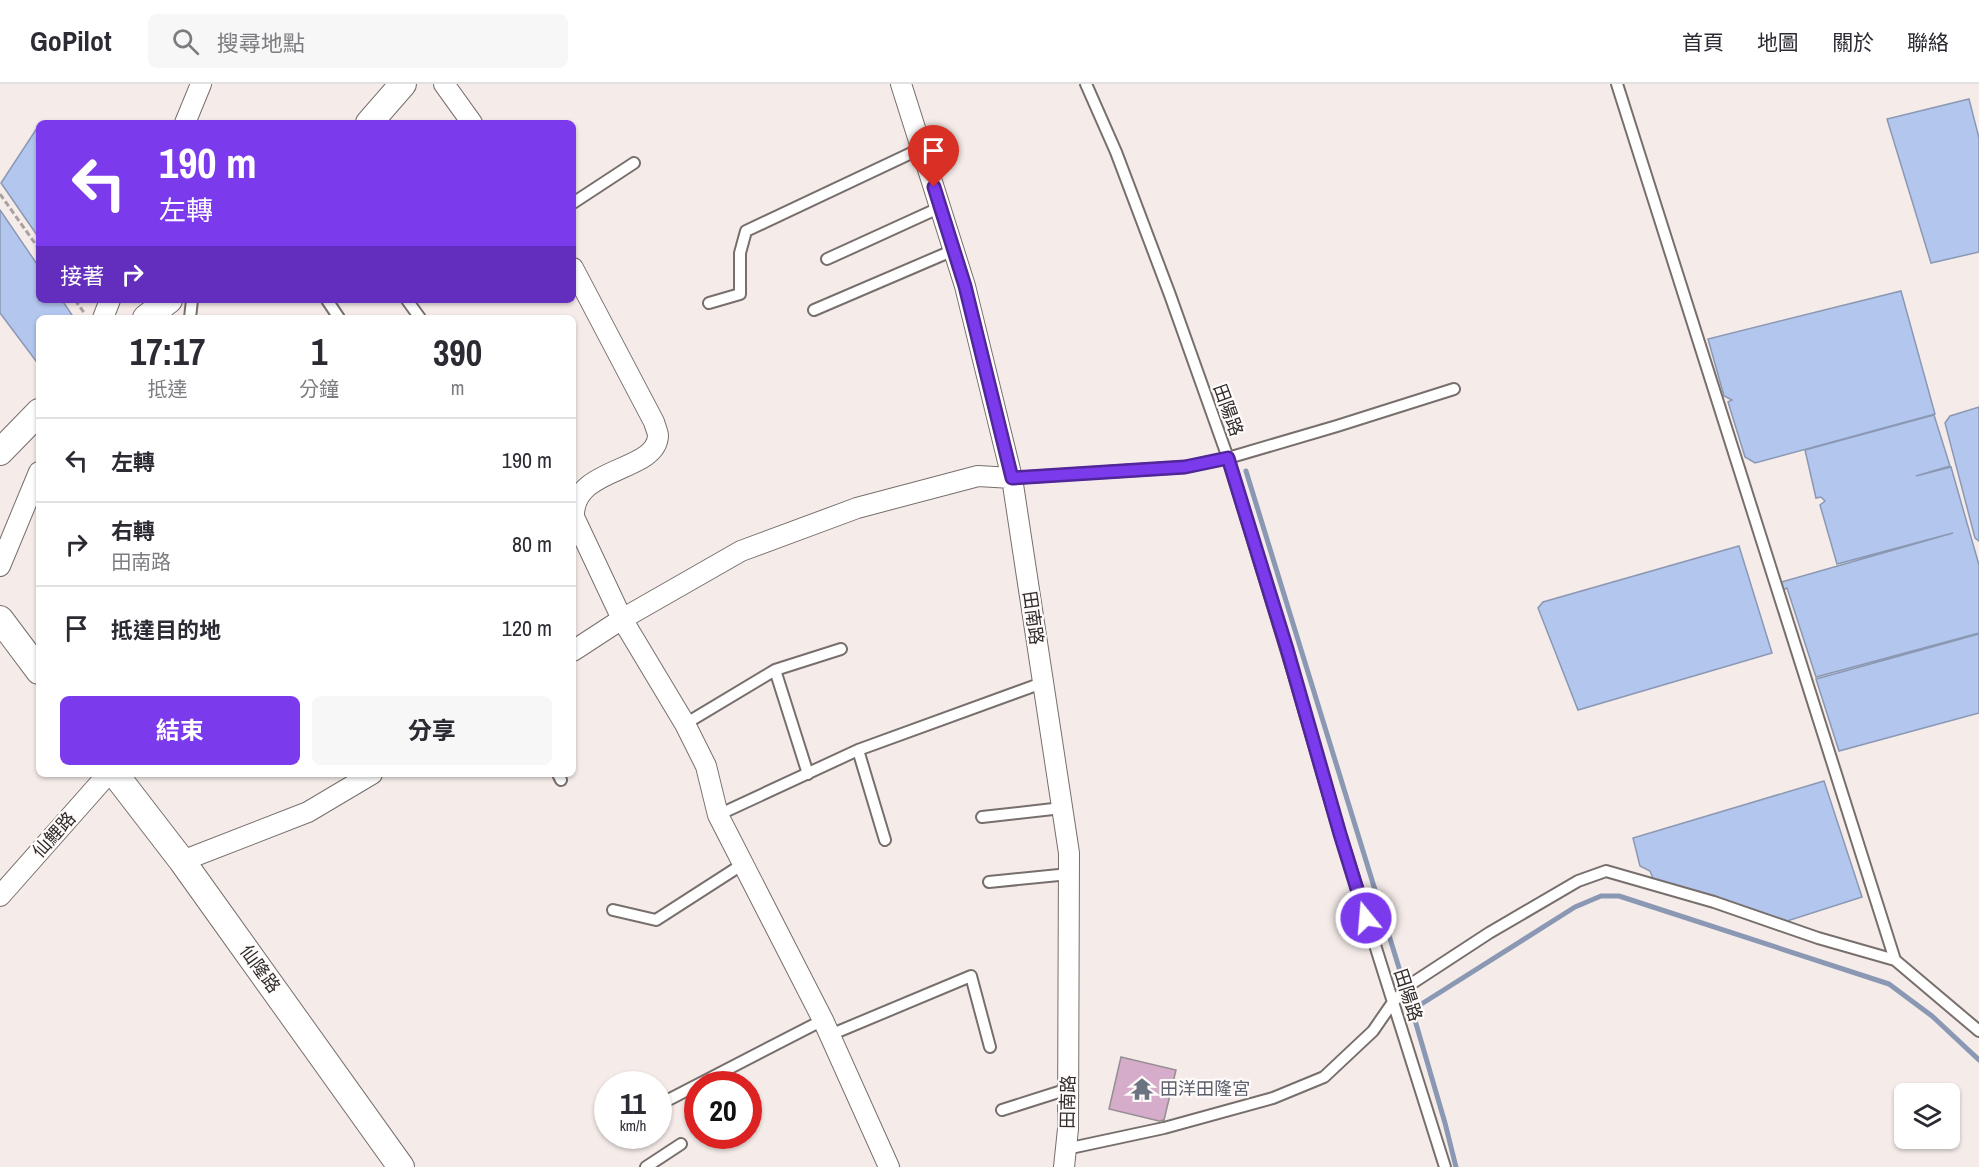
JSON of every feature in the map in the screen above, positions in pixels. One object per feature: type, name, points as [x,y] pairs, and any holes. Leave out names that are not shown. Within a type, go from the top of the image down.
[{"type":"street","points":[[185,120],[201,84]]},
{"type":"street","points":[[372,120],[403,84]]},
{"type":"street","points":[[444,84],[470,120]]},
{"type":"street","name":"田南路","points":[[901,84],[968,297],[1012,478],[1069,853],[1068,1089],[1065,1158]]},
{"type":"street","points":[[576,274],[654,422],[658,436],[654,447],[643,457],[588,485],[576,499]]},
{"type":"street","points":[[150,315],[165,303]]},
{"type":"street","points":[[2,445],[36,415]]},
{"type":"street","points":[[576,649],[622,619],[741,551],[857,508],[978,476],[1012,478]]},
{"type":"street","points":[[0,566],[36,479]]},
{"type":"street","points":[[576,521],[622,619],[685,724],[706,766],[718,815],[826,1027],[889,1167]]},
{"type":"street","points":[[0,619],[36,667]]},
{"type":"street","name":"仙鯉路","points":[[0,896],[105,777]]},
{"type":"street","name":"仙隆路","points":[[117,777],[182,861],[401,1167]]},
{"type":"street","points":[[182,861],[308,812],[367,777]]},
{"type":"lane","name":"田陽路","points":[[1086,84],[1116,152],[1228,458],[1340,834],[1396,1000],[1445,1167]]},
{"type":"lane","points":[[1617,84],[1895,960]]},
{"type":"lane","points":[[709,303],[740,294],[740,253],[746,231],[922,148]]},
{"type":"lane","points":[[576,201],[634,163]]},
{"type":"lane","points":[[826,260],[941,207]]},
{"type":"lane","points":[[814,310],[954,250]]},
{"type":"lane","points":[[1012,478],[1185,467],[1228,458],[1454,389]]},
{"type":"lane","points":[[685,724],[775,670],[841,649]]},
{"type":"lane","points":[[775,670],[808,774]]},
{"type":"lane","points":[[718,815],[858,750],[1042,683]]},
{"type":"lane","points":[[858,750],[885,840]]},
{"type":"lane","points":[[982,817],[1062,808]]},
{"type":"lane","points":[[613,910],[656,920],[743,864]]},
{"type":"lane","points":[[1065,1158],[1273,1098],[1324,1077],[1373,1031],[1411,984],[1489,933],[1578,880],[1606,871],[1634,877],[1818,938],[1895,960],[1979,1031]]},
{"type":"lane","points":[[989,882],[1069,874]]},
{"type":"lane","points":[[672,1098],[826,1027],[971,976],[990,1047]]},
{"type":"lane","points":[[1002,1110],[1068,1089]]},
{"type":"lane","points":[[646,1167],[681,1144]]},
{"type":"path","points":[[0,194],[36,245]]},
{"type":"water","points":[[1969,99],[1979,138],[1979,252],[1931,263],[1887,119]]},
{"type":"water","points":[[36,130],[36,234],[1,183]]},
{"type":"water","points":[[0,210],[36,263],[36,303],[64,303],[72,315],[36,315],[36,361],[0,313]]},
{"type":"water","points":[[1901,291],[1935,414],[1755,463],[1745,457],[1728,402],[1732,400],[1724,396],[1708,339]]},
{"type":"water","points":[[1979,407],[1979,541],[1975,538],[1945,423],[1950,416]]},
{"type":"water","points":[[1934,415],[1950,466],[1916,476],[1951,467],[1979,565],[1979,633],[1816,677],[1787,588],[1781,591],[1778,583],[1953,533],[1837,564],[1820,505],[1825,501],[1821,497],[1816,498],[1805,450]]},
{"type":"water","points":[[1739,546],[1772,653],[1578,710],[1538,608],[1543,602]]},
{"type":"water","points":[[1979,634],[1979,713],[1839,751],[1816,679]]},
{"type":"water","points":[[1824,781],[1862,897],[1781,923],[1655,883],[1650,871],[1640,866],[1633,838]]},
{"type":"building","name":"田洋田隆宮","points":[[1121,1057],[1176,1070],[1164,1120],[1159,1121],[1109,1109]]},
{"type":"waterway","points":[[1246,471],[1412,1010],[1456,1167]]},
{"type":"waterway","points":[[1412,1010],[1575,907],[1601,896],[1619,896],[1889,984],[1932,1016],[1979,1060]]},
{"type":"place","name":"田洋田隆宮","points":[[1142,1089]]},
{"type":"route","points":[[934,187],[965,286],[1012,478],[1185,467],[1228,458],[1366,918]]}]
